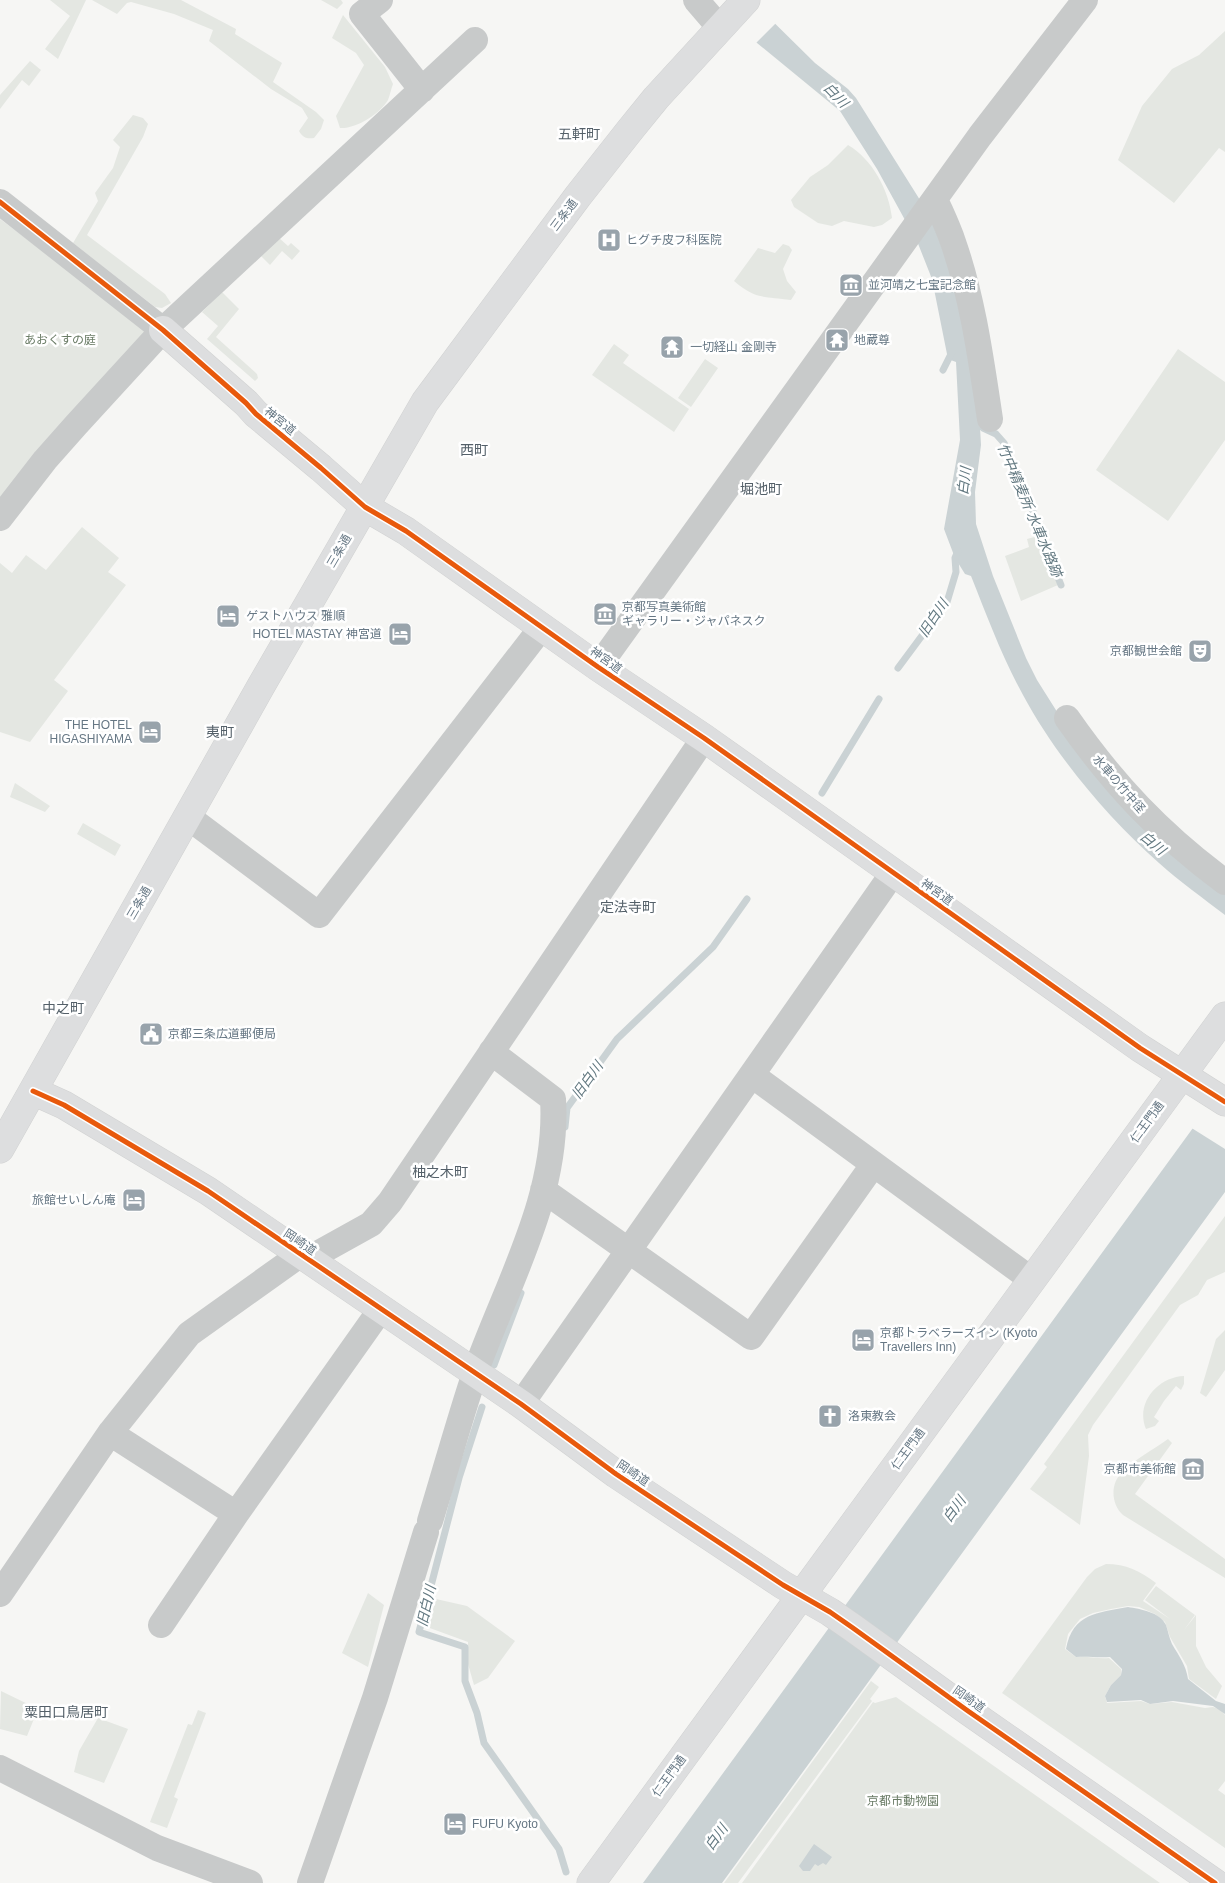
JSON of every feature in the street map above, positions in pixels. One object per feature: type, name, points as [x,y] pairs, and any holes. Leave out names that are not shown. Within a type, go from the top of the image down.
[{"type":"street","points":[[380,0],[362,14],[422,90]]},
{"type":"street","points":[[696,0],[724,24]]},
{"type":"street","name":"三条通","points":[[0,1149],[383,473],[431,394],[613,152],[656,98],[746,0]]},
{"type":"street","points":[[598,667],[986,129],[1085,0]]},
{"type":"street","points":[[0,518],[64,439],[163,330],[476,40]]},
{"type":"street","name":"神宮道","points":[[0,202],[163,330],[256,414],[365,507],[406,531],[598,667],[704,738],[1140,1048],[1216,1096]]},
{"type":"street","points":[[932,204],[953,242],[970,304],[990,419]]},
{"type":"street","points":[[188,817],[319,916],[542,626]]},
{"type":"street","name":"水車の竹中径","points":[[1067,718],[1116,783],[1144,814],[1183,849],[1225,882]]},
{"type":"street","points":[[0,1594],[110,1433],[189,1334],[304,1256],[371,1224],[390,1202],[704,738]]},
{"type":"street","points":[[522,1404],[894,873]]},
{"type":"street","name":"仁王門通","points":[[591,1883],[1225,1016]]},
{"type":"street","points":[[310,1883],[375,1698],[476,1373],[540,1208],[551,1195],[551,1154],[555,1121],[553,1099],[491,1052]]},
{"type":"street","points":[[752,1075],[1032,1280]]},
{"type":"street","name":"岡崎道","points":[[33,1091],[64,1105],[208,1191],[522,1404],[616,1474],[801,1596],[830,1612],[1215,1883]]},
{"type":"street","points":[[551,1195],[751,1337],[873,1165]]},
{"type":"street","points":[[161,1625],[236,1514],[382,1309]]},
{"type":"street","points":[[110,1433],[236,1514]]},
{"type":"street","points":[[0,1768],[158,1848],[250,1883]]},
{"type":"green space","points":[[50,0],[86,0],[58,59],[45,49],[70,16]]},
{"type":"green space","points":[[92,0],[181,0],[236,29],[235,34],[282,63],[273,82],[316,112],[324,120],[321,129],[314,138],[304,137],[299,131],[308,118],[302,108],[271,89],[209,41],[213,30],[174,14],[131,2],[127,3],[117,14]]},
{"type":"green space","points":[[321,0],[341,0],[343,3],[337,9]]},
{"type":"green space","points":[[343,15],[385,67],[393,84],[388,100],[374,115],[353,126],[340,128],[336,116],[364,65],[356,53],[332,38]]},
{"type":"green space","points":[[1225,31],[1225,152],[1219,148],[1174,203],[1118,160],[1142,106],[1172,69],[1199,55]]},
{"type":"green space","points":[[30,61],[41,70],[29,86],[22,80],[0,109],[0,95]]},
{"type":"green space","points":[[133,115],[143,118],[148,124],[143,137],[87,235],[165,294],[171,303],[162,308],[155,307],[73,243],[98,201],[95,193],[113,168],[120,147],[113,140]]},
{"type":"green space","points":[[848,145],[865,158],[883,186],[892,218],[882,225],[874,227],[844,221],[832,226],[818,223],[794,207],[791,200],[810,177],[828,165]]},
{"type":"green space","name":"あおくすの庭","points":[[0,219],[151,332],[0,506]]},
{"type":"green space","points":[[278,237],[288,246],[291,243],[300,251],[292,260],[282,251],[270,265],[259,254]]},
{"type":"green space","points":[[783,244],[789,246],[792,250],[783,269],[787,281],[796,292],[791,300],[755,294],[734,281],[758,248],[775,253]]},
{"type":"green space","points":[[222,292],[239,309],[216,337],[257,374],[258,378],[255,381],[207,339],[218,326],[202,312]]},
{"type":"green space","points":[[614,344],[629,355],[623,363],[689,409],[674,432],[592,375]]},
{"type":"green space","points":[[1178,349],[1225,382],[1225,440],[1168,521],[1096,470]]},
{"type":"green space","points":[[705,359],[718,368],[691,407],[678,398]]},
{"type":"green space","points":[[82,527],[119,558],[108,572],[126,585],[54,680],[68,691],[30,742],[0,732],[0,563],[12,573],[26,555],[46,570]]},
{"type":"green space","points":[[1038,536],[1058,585],[1021,601],[1005,556],[1029,547],[1027,539]]},
{"type":"green space","points":[[15,783],[50,806],[45,812],[10,797]]},
{"type":"green space","points":[[83,823],[121,845],[115,856],[77,834]]},
{"type":"green space","points":[[1225,1216],[1225,1272],[1207,1280],[1198,1295],[1180,1305],[1093,1425],[1088,1435],[1089,1456],[1080,1525],[1030,1489],[1047,1467],[1044,1464]]},
{"type":"green space","points":[[1225,1330],[1225,1370],[1206,1397],[1200,1393],[1216,1339]]},
{"type":"green space","points":[[1184,1376],[1184,1384],[1181,1390],[1176,1386],[1154,1417],[1159,1421],[1155,1426],[1146,1429],[1143,1419],[1144,1410],[1146,1401],[1151,1393],[1166,1381],[1174,1377]]},
{"type":"green space","points":[[1168,1439],[1172,1443],[1135,1494],[1225,1559],[1225,1578],[1123,1515],[1116,1505],[1114,1488],[1118,1477],[1133,1463]]},
{"type":"green space","points":[[1106,1564],[1120,1565],[1132,1569],[1156,1583],[1143,1601],[1170,1619],[1145,1600],[1156,1586],[1195,1615],[1184,1630],[1196,1615],[1196,1646],[1206,1667],[1222,1686],[1216,1699],[1189,1679],[1187,1666],[1170,1637],[1165,1622],[1155,1614],[1139,1607],[1128,1606],[1111,1609],[1093,1613],[1080,1619],[1068,1634],[1065,1649],[1076,1657],[1109,1658],[1121,1669],[1121,1675],[1111,1685],[1105,1696],[1107,1703],[1141,1701],[1150,1704],[1172,1702],[1205,1708],[1213,1707],[1221,1710],[1225,1715],[1225,1781],[1218,1790],[1225,1795],[1225,1848],[1002,1693],[1087,1577],[1095,1569]]},
{"type":"green space","points":[[368,1593],[384,1605],[368,1667],[342,1653]]},
{"type":"green space","points":[[436,1599],[467,1606],[515,1641],[488,1678],[474,1685],[468,1664],[468,1642],[427,1627]]},
{"type":"green space","points":[[871,1681],[879,1687],[870,1699],[872,1701],[738,1883],[724,1883]]},
{"type":"green space","points":[[1,1691],[38,1709],[27,1736],[0,1729]]},
{"type":"green space","name":"京都市動物園","points":[[896,1697],[1160,1883],[742,1883],[873,1702]]},
{"type":"green space","points":[[198,1710],[206,1713],[174,1797],[178,1799],[167,1828],[150,1822],[188,1724],[192,1725]]},
{"type":"green space","points":[[98,1718],[128,1729],[104,1783],[74,1772],[79,1751]]},
{"type":"water","name":"白川","points":[[712,0],[751,0],[815,63],[848,89],[856,98],[920,200],[905,220],[877,169],[840,111],[757,43]]},
{"type":"water","name":"白川","points":[[929,216],[940,241],[956,293],[980,427],[981,445],[975,492],[976,524],[993,576],[1026,658],[1037,680],[1083,753],[1225,891],[1225,915],[1175,877],[1140,845],[1102,806],[1067,763],[1036,718],[1015,681],[971,576],[965,574],[955,558],[944,529],[960,440],[956,362],[948,359],[932,279],[915,236]]},
{"type":"water","name":"白川","points":[[1225,1084],[1225,1192],[722,1883],[643,1883]]},
{"type":"water","points":[[1128,1607],[1155,1614],[1163,1621],[1172,1644],[1184,1665],[1188,1679],[1216,1701],[1225,1704],[1225,1714],[1213,1706],[1173,1701],[1150,1704],[1141,1700],[1107,1702],[1105,1696],[1111,1685],[1121,1675],[1122,1669],[1110,1657],[1076,1657],[1066,1649],[1069,1637],[1081,1621],[1097,1613]]},
{"type":"water","points":[[814,1844],[832,1857],[826,1865],[823,1863],[818,1866],[815,1864],[810,1871],[803,1871],[799,1866]]},
{"type":"pier","points":[[710,0],[755,0],[777,22],[755,44]]},
{"type":"pier","points":[[1225,1082],[1225,1149],[1190,1127]]},
{"type":"waterway","points":[[943,370],[952,352]]},
{"type":"waterway","name":"竹中精麦所 水車水路跡","points":[[983,428],[996,434],[1004,443],[1025,489],[1061,585]]},
{"type":"waterway","name":"旧白川","points":[[898,668],[947,602],[956,572],[955,558],[958,551]]},
{"type":"waterway","name":"旧白川","points":[[822,793],[879,699]]},
{"type":"waterway","name":"旧白川","points":[[565,1127],[567,1108],[617,1039],[713,947],[747,899]]},
{"type":"waterway","name":"旧白川","points":[[494,1365],[521,1293]]},
{"type":"waterway","name":"旧白川","points":[[482,1407],[459,1478],[419,1632],[465,1647],[465,1681],[477,1713],[484,1743],[559,1849],[566,1872]]},
{"type":"cycle path","points":[[0,202],[163,330],[256,414],[365,507],[406,531],[598,667],[704,738],[1140,1048],[1225,1102]]},
{"type":"cycle path","points":[[33,1091],[64,1105],[208,1191],[521,1404],[616,1474],[783,1585],[830,1612],[968,1711],[1215,1883]]},
{"type":"place","name":"ヒグチ皮フ科医院","points":[[609,240]]},
{"type":"place","name":"並河靖之七宝記念館","points":[[851,285]]},
{"type":"place","name":"地蔵尊","points":[[837,340]]},
{"type":"place","name":"一切経山 金剛寺","points":[[672,347]]},
{"type":"place","name":"京都写真美術館 ギャラリー・ジャパネスク","points":[[605,614]]},
{"type":"place","name":"ゲストハウス 雅順","points":[[228,616]]},
{"type":"place","name":"HOTEL MASTAY 神宮道","points":[[400,634]]},
{"type":"place","name":"京都観世会館","points":[[1200,651]]},
{"type":"place","name":"THE HOTEL HIGASHIYAMA","points":[[150,732]]},
{"type":"place","name":"京都三条広道郵便局","points":[[151,1034]]},
{"type":"place","name":"旅館せいしん庵","points":[[134,1200]]},
{"type":"place","name":"京都トラベラーズイン (Kyoto Travellers Inn)","points":[[863,1340]]},
{"type":"place","name":"洛東教会","points":[[830,1416]]},
{"type":"place","name":"京都市美術館","points":[[1193,1469]]},
{"type":"place","name":"FUFU Kyoto","points":[[455,1824]]},
{"type":"district","name":"五軒町","points":[[579,134]]},
{"type":"district","name":"西町","points":[[474,450]]},
{"type":"district","name":"堀池町","points":[[761,489]]},
{"type":"district","name":"夷町","points":[[220,732]]},
{"type":"district","name":"定法寺町","points":[[628,907]]},
{"type":"district","name":"中之町","points":[[63,1008]]},
{"type":"district","name":"柚之木町","points":[[440,1172]]},
{"type":"district","name":"粟田口鳥居町","points":[[66,1712]]}]
